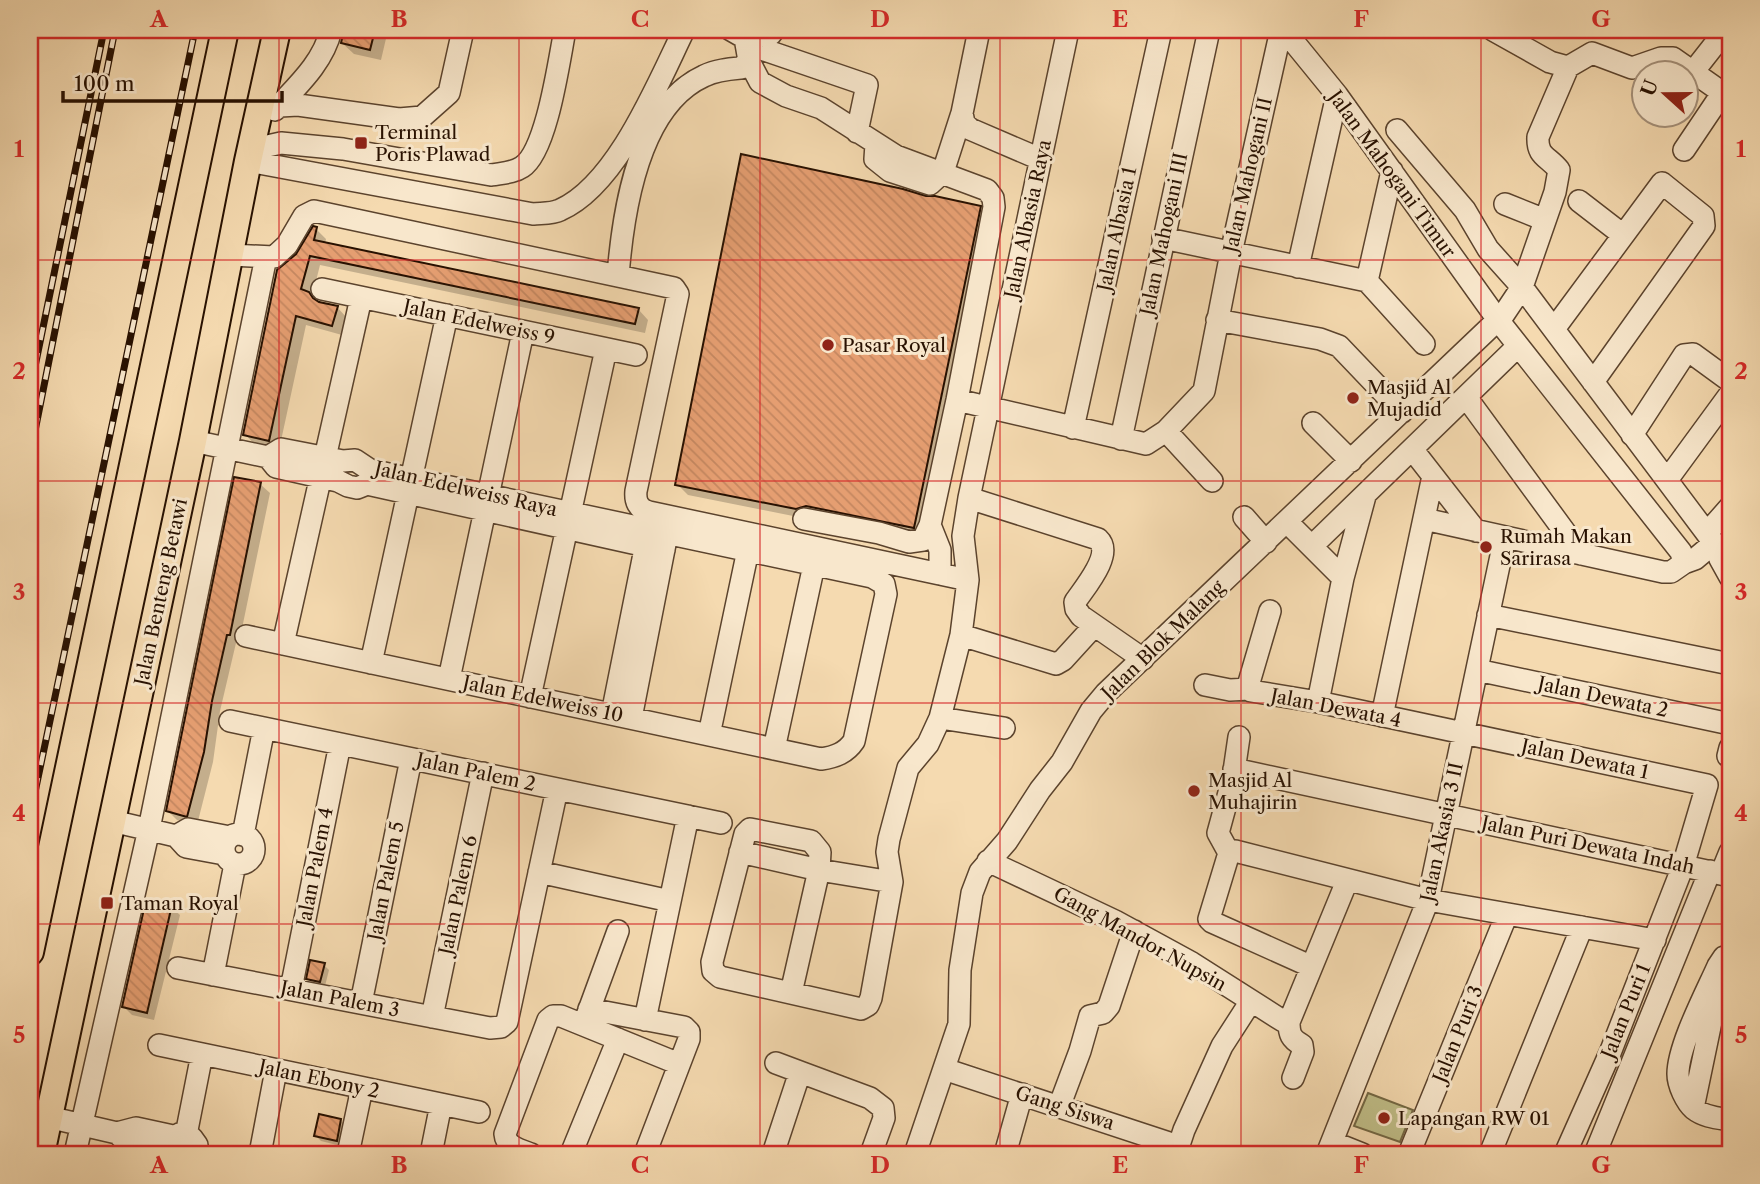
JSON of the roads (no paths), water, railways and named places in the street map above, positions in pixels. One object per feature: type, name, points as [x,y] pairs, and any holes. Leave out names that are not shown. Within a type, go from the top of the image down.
[{"type":"main road","points":[[30,952],[225,30]]},
{"type":"main road","name":"Jalan Benteng Betawi","points":[[41,1154],[193,442],[250,149],[277,30]]},
{"type":"street","points":[[250,149],[279,106],[318,62],[325,51],[331,30]]},
{"type":"street","points":[[279,106],[298,105],[400,119],[422,117],[449,93],[463,30]]},
{"type":"street","points":[[250,149],[281,144],[355,151],[491,175],[511,172],[524,166],[530,159],[545,128],[565,30]]},
{"type":"street","points":[[250,149],[533,214],[558,211],[580,198],[597,183],[611,163],[632,132],[684,30]]},
{"type":"street","points":[[743,43],[770,35],[774,30]]},
{"type":"street","points":[[743,43],[760,82],[786,96],[821,108],[876,144],[875,159],[890,171],[930,184],[943,172],[961,113],[979,30]]},
{"type":"street","name":"Jalan Albasia Raya","points":[[791,993],[861,1009],[868,1005],[892,882],[887,852],[889,839],[908,768],[928,744],[940,718],[961,635],[968,580],[963,536],[969,498],[1068,30]]},
{"type":"street","name":"Jalan Albasia 1","points":[[1073,428],[1161,30]]},
{"type":"street","name":"Jalan Mahogani III","points":[[1121,439],[1209,30]]},
{"type":"street","name":"Jalan Mahogani Timur","points":[[1282,30],[1337,95],[1392,171],[1510,305]]},
{"type":"street","name":"Jalan Mahogani II","points":[[1161,434],[1203,391],[1216,320],[1282,30]]},
{"type":"street","points":[[1493,30],[1550,62],[1568,67]]},
{"type":"street","points":[[1700,63],[1726,30]]},
{"type":"street","points":[[743,43],[867,85],[857,132]]},
{"type":"street","points":[[618,276],[629,195],[649,138],[660,117],[687,87],[704,76],[741,68],[743,43]]},
{"type":"street","points":[[1510,305],[1545,220],[1559,170],[1537,148],[1538,137],[1568,67],[1592,53],[1630,67]]},
{"type":"street","points":[[1658,60],[1668,57],[1676,60]]},
{"type":"street","points":[[1684,150],[1727,95],[1700,77]]},
{"type":"street","points":[[1298,267],[1337,95]]},
{"type":"street","points":[[961,113],[964,123],[970,129],[1040,159]]},
{"type":"street","points":[[1397,130],[1465,210],[1488,249],[1510,305],[1518,346],[1681,552],[1709,548]]},
{"type":"street","points":[[1367,281],[1392,171]]},
{"type":"street","points":[[804,519],[917,542],[923,540],[930,525],[994,207],[993,198],[987,190],[943,172]]},
{"type":"street","points":[[1554,329],[1662,183],[1703,216],[1704,226],[1593,382]]},
{"type":"street","points":[[1579,201],[1623,235]]},
{"type":"street","points":[[1505,204],[1545,220]]},
{"type":"street","points":[[230,254],[274,257],[287,245],[304,216],[314,211],[674,288],[678,294],[636,491],[640,508],[968,580]]},
{"type":"street","points":[[1163,238],[1367,281],[1424,344]]},
{"type":"street","name":"Jalan Benteng Betawi","points":[[75,1154],[149,829],[266,257]]},
{"type":"street","name":"Jalan Edelweiss 9","points":[[322,289],[636,355]]},
{"type":"street","points":[[283,644],[362,298]]},
{"type":"street","points":[[1510,305],[1554,329],[1667,480],[1730,577]]},
{"type":"street","name":"Jalan Blok Malang","points":[[915,1154],[959,1024],[958,987],[972,893],[980,872],[1007,841],[1062,762],[1091,711],[1106,693],[1351,461],[1510,305]]},
{"type":"street","points":[[371,663],[447,315]]},
{"type":"street","points":[[1216,320],[1320,339],[1339,346],[1402,412]]},
{"type":"street","points":[[449,679],[523,332]]},
{"type":"street","points":[[1312,547],[1518,346]]},
{"type":"street","points":[[530,696],[606,349]]},
{"type":"street","points":[[1632,435],[1684,355],[1693,354],[1730,381]]},
{"type":"street","points":[[1667,480],[1730,394]]},
{"type":"street","points":[[1466,397],[1581,554]]},
{"type":"street","points":[[957,400],[1143,444],[1161,434],[1212,481]]},
{"type":"street","points":[[1313,423],[1351,461]]},
{"type":"street","name":"Jalan Edelweiss Raya","points":[[193,442],[268,457],[276,467],[324,467],[355,460],[370,470],[410,487],[656,540],[748,550],[872,577],[884,584],[886,594],[853,741],[849,748],[840,753]]},
{"type":"street","points":[[1412,449],[1476,531]]},
{"type":"street","points":[[1382,716],[1433,476]]},
{"type":"street","points":[[1318,702],[1343,578],[1366,494]]},
{"type":"street","points":[[969,498],[1098,539],[1105,552],[1075,602],[1076,609],[1081,616],[1143,659]]},
{"type":"street","points":[[1424,519],[1671,572],[1709,548],[1730,507]]},
{"type":"street","points":[[1244,517],[1266,542]]},
{"type":"street","points":[[1287,522],[1343,578]]},
{"type":"street","points":[[930,525],[940,550],[940,574]]},
{"type":"street","name":"Jalan Akasia 3 II","points":[[1329,1148],[1429,900],[1505,537]]},
{"type":"street","points":[[622,716],[656,540]]},
{"type":"street","points":[[709,735],[748,550]]},
{"type":"street","points":[[774,749],[814,565]]},
{"type":"street","name":"Jalan Dewata 4","points":[[1270,611],[1249,689],[1463,734]]},
{"type":"street","points":[[1488,615],[1730,664]]},
{"type":"street","points":[[961,635],[1059,664],[1094,625]]},
{"type":"street","name":"Jalan Edelweiss 10","points":[[246,636],[821,759],[840,753]]},
{"type":"street","name":"Jalan Dewata 2","points":[[1477,670],[1730,724]]},
{"type":"street","points":[[1205,685],[1230,690],[1249,689]]},
{"type":"street","points":[[940,718],[1004,728]]},
{"type":"street","name":"Jalan Palem 2","points":[[230,721],[703,819]]},
{"type":"street","points":[[213,975],[233,848],[264,728]]},
{"type":"street","name":"Jalan Dewata 1","points":[[1463,734],[1706,785],[1707,871]]},
{"type":"street","points":[[1239,737],[1218,833],[1232,852],[1429,900],[1655,940]]},
{"type":"street","name":"Jalan Palem 4","points":[[291,989],[340,744]]},
{"type":"street","name":"Jalan Palem 5","points":[[361,1003],[411,759]]},
{"type":"street","name":"Jalan Puri Dewata Indah","points":[[1234,769],[1707,871]]},
{"type":"street","name":"Jalan Palem 6","points":[[432,1017],[483,774]]},
{"type":"street","points":[[557,789],[540,866],[672,894]]},
{"type":"street","points":[[651,1021],[672,894],[703,819]]},
{"type":"street","points":[[651,1021],[703,819]]},
{"type":"street","points":[[112,821],[176,835],[188,829],[233,848]]},
{"type":"street","points":[[819,870],[791,993],[720,977],[712,967],[740,852],[819,870],[892,882]]},
{"type":"street","points":[[1232,852],[1209,919],[1310,966]]},
{"type":"street","points":[[1595,1154],[1707,871],[1730,852]]},
{"type":"street","name":"Gang Mandor Nupsin","points":[[988,861],[1134,931],[1283,1021],[1289,1022]]},
{"type":"street","name":"Jalan Palem 3","points":[[178,968],[490,1028],[501,1027],[507,1022],[540,866]]},
{"type":"street","name":"Jalan Puri 1","points":[[1565,1154],[1610,1053],[1655,940],[1707,871]]},
{"type":"street","points":[[1293,1078],[1303,1052],[1302,1045],[1289,1033],[1289,1022],[1347,881]]},
{"type":"street","name":"Jalan Puri 3","points":[[1409,1154],[1507,914]]},
{"type":"street","points":[[1490,1154],[1582,927]]},
{"type":"street","points":[[586,1017],[618,931]]},
{"type":"street","points":[[1059,1107],[1090,1016],[1103,1013],[1109,1006],[1134,931]]},
{"type":"street","points":[[1727,957],[1718,966],[1694,1023],[1679,1067],[1679,1084],[1693,1108],[1712,1117],[1730,1121]]},
{"type":"street","points":[[1177,1150],[1222,1046],[1251,1001]]},
{"type":"street","points":[[531,1154],[510,1145],[505,1140],[505,1134],[548,1020],[553,1016],[651,1021],[684,1027],[689,1032],[689,1039],[645,1154]]},
{"type":"street","points":[[586,1017],[618,1040],[679,1064]]},
{"type":"street","points":[[571,1154],[618,1040]]},
{"type":"street","name":"Jalan Ebony 2","points":[[159,1045],[479,1112]]},
{"type":"street","points":[[174,1145],[202,1054]]},
{"type":"street","points":[[776,1063],[870,1098],[883,1108],[884,1118],[872,1154]]},
{"type":"street","name":"Gang Siswa","points":[[944,1069],[1059,1107],[1146,1145],[1177,1150]]},
{"type":"street","points":[[260,1154],[276,1070]]},
{"type":"street","points":[[773,1154],[800,1072]]},
{"type":"street","points":[[348,1154],[362,1088]]},
{"type":"street","points":[[1005,1154],[1022,1094]]},
{"type":"street","points":[[430,1154],[440,1104]]},
{"type":"street","points":[[48,1117],[117,1133],[136,1128],[174,1145],[192,1138],[197,1145],[196,1154]]},
{"type":"street","points":[[1329,1148],[1362,1154]]},
{"type":"railway","points":[[30,391],[104,30]]},
{"type":"railway","points":[[30,456],[115,30]]},
{"type":"railway","points":[[30,816],[195,30]]},
{"type":"place","name":"Terminal Poris Plawad","points":[[361,143]]},
{"type":"place","name":"Pasar Royal","points":[[828,345]]},
{"type":"place","name":"Masjid Al Mujadid","points":[[1353,398]]},
{"type":"place","name":"Rumah Makan Sarirasa","points":[[1486,547]]},
{"type":"place","name":"Masjid Al Muhajirin","points":[[1194,791]]},
{"type":"place","name":"Taman Royal","points":[[107,903]]},
{"type":"place","name":"Lapangan RW 01","points":[[1384,1118]]}]
